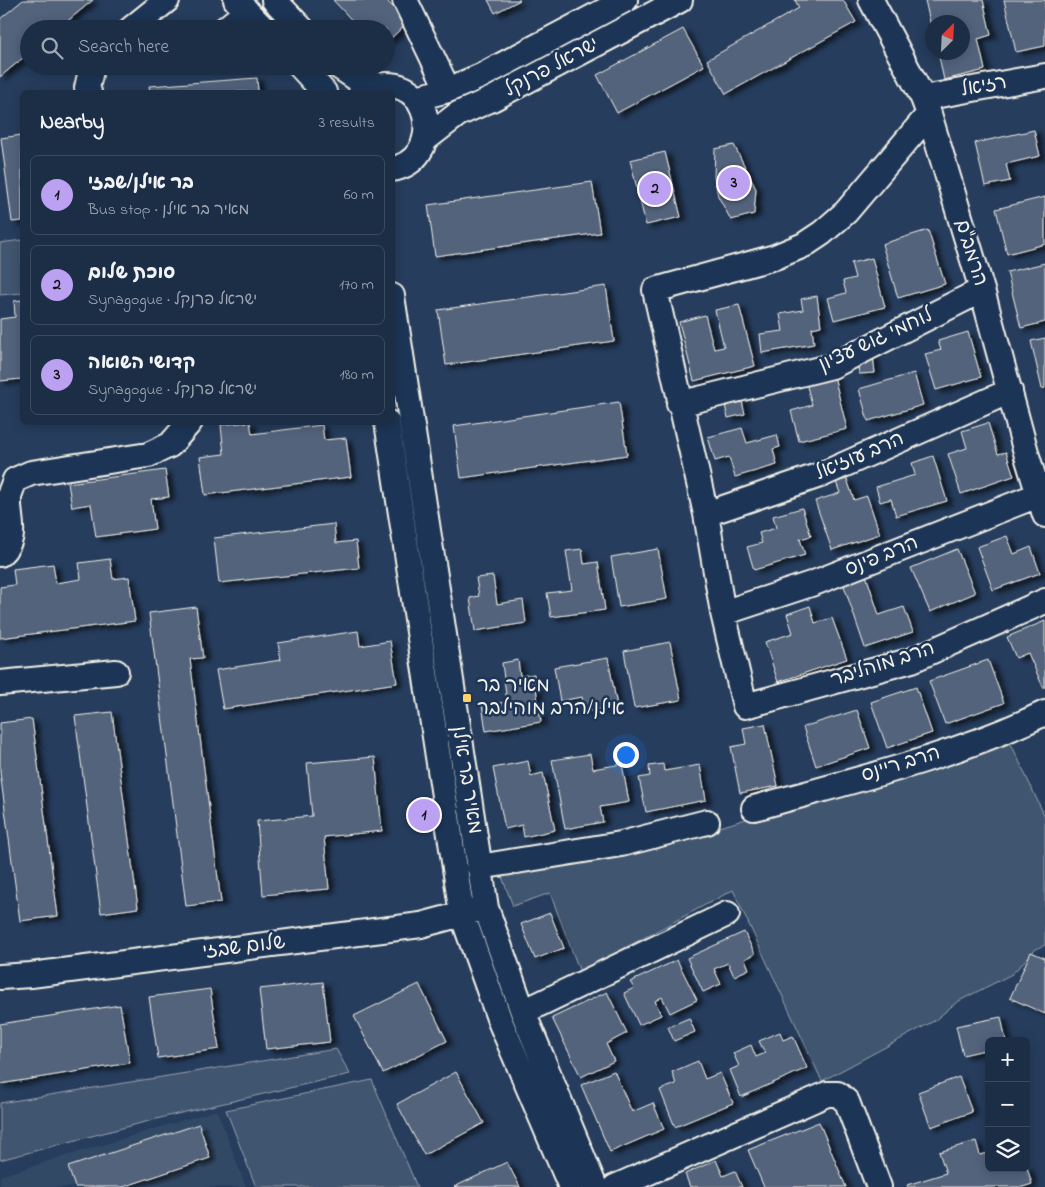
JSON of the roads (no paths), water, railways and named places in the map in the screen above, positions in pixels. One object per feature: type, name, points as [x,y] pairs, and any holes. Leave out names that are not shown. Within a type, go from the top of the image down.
[{"type":"street","points":[[142,20],[168,0]]},
{"type":"street","points":[[274,0],[293,20]]},
{"type":"street","points":[[405,0],[448,90]]},
{"type":"street","name":"ישראל פרנקל","points":[[416,98],[448,90],[481,76],[625,0]]},
{"type":"street","name":"ישראל פרנקל","points":[[426,138],[458,114],[492,100],[680,0]]},
{"type":"street","name":"הרמב\"ם","points":[[871,0],[926,106],[1043,501]]},
{"type":"street","points":[[232,20],[242,6],[255,20]]},
{"type":"street","points":[[88,90],[90,75]]},
{"type":"street","points":[[308,75],[322,90]]},
{"type":"street","points":[[352,75],[369,89],[391,85],[405,90],[416,98],[424,110],[428,124],[426,138],[421,151],[411,162],[395,172]]},
{"type":"street","name":"רזיאל","points":[[926,106],[1045,76]]},
{"type":"street","points":[[723,614],[706,514],[679,404],[655,290],[775,258],[804,245],[822,234],[846,212],[926,106]]},
{"type":"street","name":"לוחמי גוש עציון","points":[[679,404],[832,366],[982,290]]},
{"type":"street","name":"מאיר בר אילן","points":[[395,316],[486,908],[523,1012],[595,1187]]},
{"type":"street","name":"הרב עוזיאל","points":[[706,514],[823,474],[1010,391]]},
{"type":"street","points":[[0,554],[9,546],[12,532],[9,498],[15,480],[30,473],[148,454],[170,445],[187,425]]},
{"type":"street","name":"מאיר בר אילן","points":[[386,425],[462,914],[500,1021],[571,1187]]},
{"type":"street","name":"הרב פינס","points":[[723,614],[814,584],[1043,501]]},
{"type":"street","name":"הרב מוהליבר","points":[[723,614],[744,706],[912,660],[1045,601]]},
{"type":"street","points":[[0,683],[116,672]]},
{"type":"street","name":"הרב ריינס","points":[[754,808],[995,736],[1045,713]]},
{"type":"street","points":[[479,867],[621,844],[707,822]]},
{"type":"street","name":"שלום שבזי","points":[[0,977],[31,975],[421,925],[486,908]]},
{"type":"street","points":[[523,1012],[727,914]]},
{"type":"street","points":[[615,1187],[827,1094],[838,1094],[847,1102],[879,1187]]},
{"type":"place","name":"קדושי השואה","points":[[734,183]]},
{"type":"place","name":"סוכת שלום","points":[[655,189]]},
{"type":"place","name":"מאיר בר אילן/הרב מוהילבר","points":[[467,698]]},
{"type":"place","name":"בר אילן/שבזי","points":[[424,815]]}]
